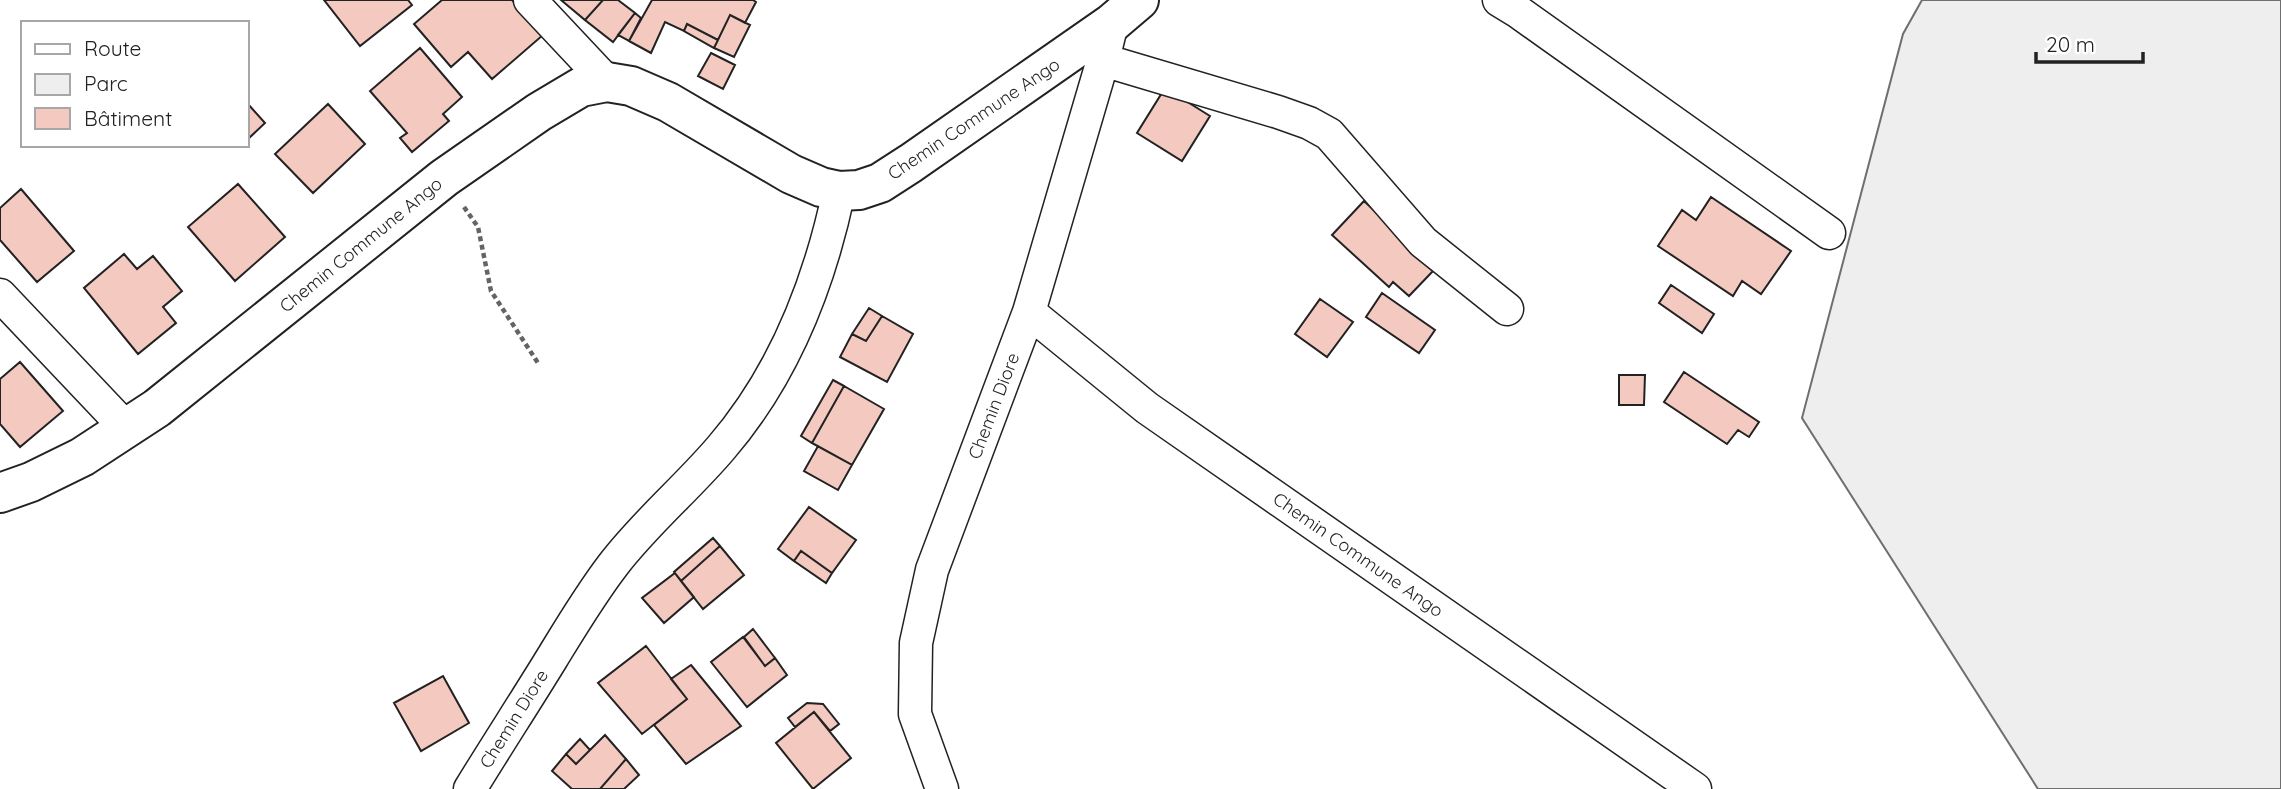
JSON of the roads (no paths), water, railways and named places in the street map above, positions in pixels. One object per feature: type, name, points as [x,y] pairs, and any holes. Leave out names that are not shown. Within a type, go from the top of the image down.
[{"type":"street","points":[[530,0],[607,82]]},
{"type":"street","points":[[1499,0],[1517,10],[1829,233]]},
{"type":"street","name":"Chemin Commune Ango","points":[[0,493],[31,482],[82,457],[157,408],[444,178],[581,87],[607,82],[631,86],[668,102],[791,174],[821,187],[839,191],[859,190],[880,183],[901,170],[1125,8]]},
{"type":"street","name":"Chemin Diore","points":[[942,789],[915,714],[916,643],[932,570],[1029,312],[1103,60],[1125,8]]},
{"type":"street","points":[[1103,60],[1278,112],[1309,123],[1329,134],[1423,242],[1507,309]]},
{"type":"street","name":"Chemin Diore","points":[[470,789],[589,598],[614,564],[720,449],[769,383],[813,291],[839,191]]},
{"type":"street","points":[[0,295],[126,428]]},
{"type":"street","name":"Chemin Commune Ango","points":[[1029,312],[1147,408],[1695,789]]}]
